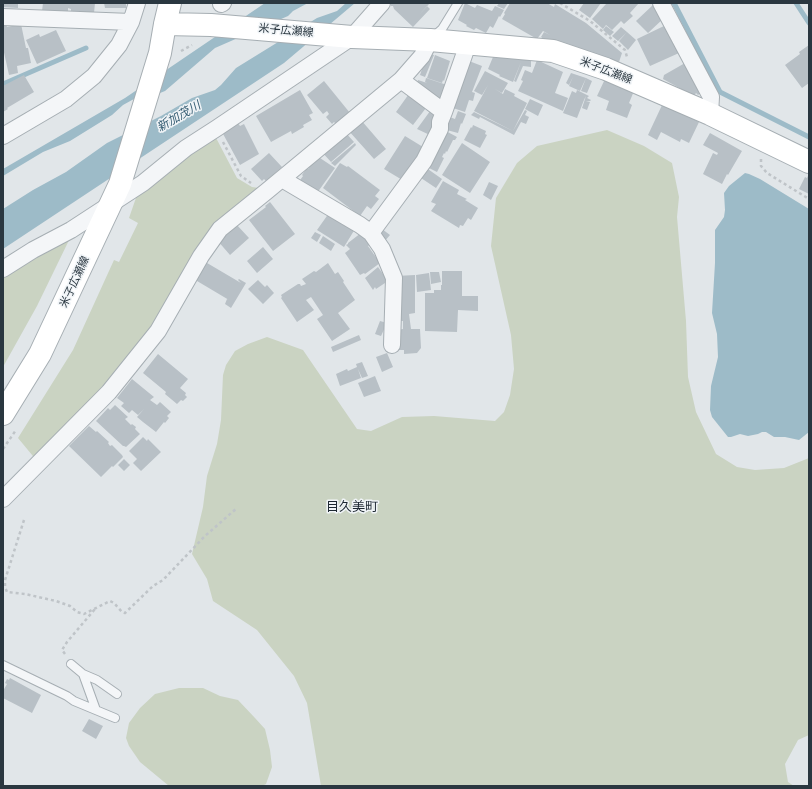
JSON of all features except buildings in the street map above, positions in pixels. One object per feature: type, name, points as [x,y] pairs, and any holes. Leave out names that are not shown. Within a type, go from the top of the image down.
[{"type":"main road","name":"米子広瀬線","points":[[3,414],[40,354],[120,184],[170,53],[168,13],[211,25],[346,36],[430,40],[553,51],[621,75],[710,114],[809,162]]},
{"type":"street","points":[[3,136],[66,99],[94,76],[119,45],[131,22],[137,3]]},
{"type":"street","points":[[3,269],[33,250],[71,230],[143,184],[186,148],[217,128],[346,36],[382,3]]},
{"type":"street","points":[[661,3],[711,97],[710,114]]},
{"type":"street","points":[[3,17],[131,22]]},
{"type":"street","points":[[3,499],[109,392],[158,332],[201,256],[220,229],[401,80],[422,56],[430,40]]},
{"type":"street","points":[[371,233],[424,161],[440,129],[440,122],[468,44]]},
{"type":"street","points":[[401,80],[444,112]]},
{"type":"street","points":[[282,179],[350,218],[371,233],[382,250],[394,278],[392,345]]},
{"type":"lane","points":[[430,40],[442,29],[458,3]]},
{"type":"lane","points":[[71,664],[83,674],[97,680],[117,694]]},
{"type":"lane","points":[[3,665],[67,696],[74,701],[115,718]]},
{"type":"lane","points":[[83,674],[96,710]]},
{"type":"path","points":[[560,3],[590,21],[625,50],[627,57],[621,75]]},
{"type":"path","points":[[170,53],[190,45],[198,44]]},
{"type":"path","points":[[217,128],[241,176],[246,181],[267,191]]},
{"type":"path","points":[[766,141],[760,161],[761,166],[767,173],[809,199]]},
{"type":"path","points":[[24,520],[5,580],[7,592],[26,594],[56,601],[70,606],[77,612],[84,614],[110,601],[125,613],[153,586],[163,580],[205,536],[237,508]]},
{"type":"path","points":[[71,664],[62,650],[97,607]]},
{"type":"green space","points":[[607,130],[644,146],[672,163],[679,197],[677,217],[686,321],[688,377],[696,412],[716,454],[737,467],[755,470],[784,468],[809,458],[809,735],[798,740],[785,764],[788,782],[794,786],[321,786],[307,703],[294,676],[257,630],[213,601],[207,579],[192,554],[203,507],[207,476],[217,444],[221,420],[223,375],[226,365],[235,351],[248,344],[267,337],[303,350],[357,429],[371,431],[402,417],[434,416],[495,421],[504,412],[510,395],[514,369],[511,335],[491,246],[496,198],[517,163],[537,146]]},
{"type":"green space","points":[[214,134],[237,178],[252,187],[259,188],[215,230],[144,343],[37,461],[18,438],[73,350],[114,260],[119,262],[138,223],[129,218],[137,195]]},
{"type":"green space","points":[[72,234],[37,306],[3,367],[3,272]]},
{"type":"green space","points":[[179,688],[203,688],[220,696],[238,700],[265,729],[272,767],[266,784],[262,786],[169,786],[140,762],[129,746],[126,738],[129,723],[140,708],[155,694]]},
{"type":"water","points":[[265,3],[308,3],[293,11],[288,16],[215,48],[165,91],[160,93],[143,94],[123,105],[112,115],[70,141],[43,152],[3,176],[3,169],[125,98]]},
{"type":"water","name":"新加茂川","points":[[346,3],[355,3],[284,63],[3,249],[3,209],[66,172],[107,143],[161,116],[192,98],[215,90],[236,68],[317,18],[337,11]]},
{"type":"water","points":[[745,173],[760,179],[809,209],[809,432],[799,440],[785,437],[774,437],[766,432],[748,436],[740,434],[728,437],[712,417],[710,410],[711,386],[718,357],[717,334],[712,313],[715,230],[724,217],[724,193],[729,186]]},
{"type":"waterway","points":[[674,3],[720,92],[809,137]]},
{"type":"waterway","points":[[796,3],[809,23]]},
{"type":"waterway","points":[[3,84],[86,48]]},
{"type":"district","name":"目久美町","points":[[352,508]]}]
